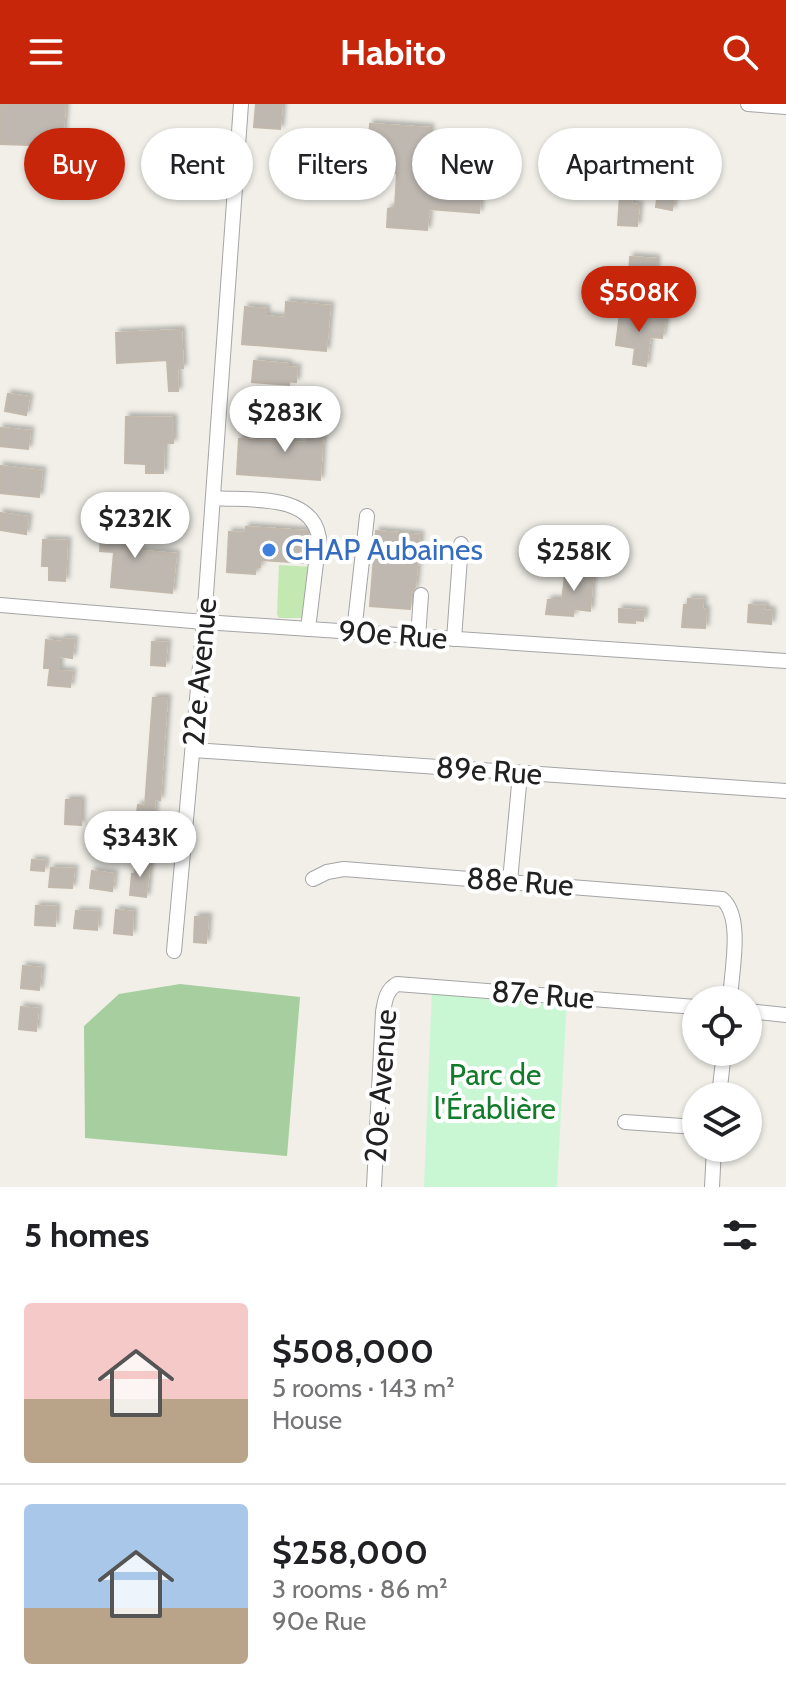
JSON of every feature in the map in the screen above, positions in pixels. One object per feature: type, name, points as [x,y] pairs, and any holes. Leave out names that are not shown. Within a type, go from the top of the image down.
[{"type":"street","name":"22e Avenue","points":[[174,951],[204,622],[241,104]]},
{"type":"street","points":[[748,104],[786,107]]},
{"type":"street","points":[[213,498],[288,504],[302,510],[318,529],[308,629]]},
{"type":"street","points":[[354,632],[367,516]]},
{"type":"street","points":[[454,639],[461,544]]},
{"type":"street","points":[[418,637],[421,595]]},
{"type":"street","name":"90e Rue","points":[[0,605],[204,622],[786,661]]},
{"type":"street","name":"89e Rue","points":[[193,750],[786,791]]},
{"type":"street","points":[[510,881],[520,774]]},
{"type":"street","name":"88e Rue","points":[[313,879],[344,869],[722,899],[728,904],[735,923],[731,986]]},
{"type":"street","name":"87e Rue","points":[[391,987],[397,984],[682,1006]]},
{"type":"street","name":"20e Avenue","points":[[374,1187],[383,1012],[391,987]]},
{"type":"street","points":[[762,1012],[786,1015]]},
{"type":"street","points":[[625,1122],[682,1126]]},
{"type":"street","points":[[712,1187],[713,1162]]},
{"type":"green space","points":[[279,565],[313,567],[305,614],[301,618],[279,618],[277,614]]},
{"type":"green space","points":[[180,984],[300,997],[287,1156],[85,1138],[84,1026],[119,994]]},
{"type":"green space","name":"Parc de l'Érablière","points":[[432,987],[567,997],[557,1187],[424,1187]]},
{"type":"building","points":[[0,104],[65,104],[63,128],[24,128],[24,145],[0,144]]},
{"type":"building","points":[[256,104],[282,104],[280,128],[254,127]]},
{"type":"building","points":[[370,124],[430,128],[412,128],[412,200],[480,200],[479,213],[429,209],[427,230],[387,227],[388,209],[395,207],[396,200],[396,128],[370,128]]},
{"type":"building","points":[[620,200],[631,200],[631,204],[639,205],[637,226],[618,225]]},
{"type":"building","points":[[657,200],[673,200],[672,210],[656,207]]},
{"type":"building","points":[[630,257],[656,259],[654,299],[628,297]]},
{"type":"building","points":[[286,302],[330,306],[326,351],[242,344],[245,307],[266,309],[266,316],[285,318]]},
{"type":"building","points":[[620,313],[665,319],[662,338],[650,337],[646,366],[633,364],[635,348],[616,345]]},
{"type":"building","points":[[181,330],[183,368],[177,368],[178,391],[169,391],[167,360],[117,363],[116,333]]},
{"type":"building","points":[[254,361],[288,364],[288,367],[297,368],[296,382],[289,381],[289,385],[252,382]]},
{"type":"building","points":[[8,394],[29,397],[26,415],[5,411]]},
{"type":"building","points":[[309,409],[324,410],[320,480],[237,474],[239,439],[307,443]]},
{"type":"building","points":[[126,417],[173,418],[173,443],[164,443],[163,473],[146,473],[146,464],[125,463]]},
{"type":"building","points":[[0,428],[30,431],[28,449],[0,446]]},
{"type":"building","points":[[0,466],[42,471],[39,497],[0,493]]},
{"type":"building","points":[[0,513],[28,517],[26,534],[0,530]]},
{"type":"building","points":[[103,516],[135,520],[132,550],[176,554],[172,593],[111,587],[114,552],[100,551]]},
{"type":"building","points":[[246,527],[306,531],[306,563],[261,560],[255,574],[227,572],[229,532],[245,533]]},
{"type":"building","points":[[376,531],[420,535],[410,609],[370,606]]},
{"type":"building","points":[[43,540],[67,541],[65,581],[49,580],[49,566],[42,566]]},
{"type":"building","points":[[566,568],[593,570],[590,611],[574,609],[573,616],[546,614],[548,600],[562,600]]},
{"type":"building","points":[[688,599],[703,600],[705,628],[682,627],[684,605],[688,605]]},
{"type":"building","points":[[749,605],[765,606],[764,610],[772,611],[771,624],[748,622]]},
{"type":"building","points":[[619,609],[644,611],[643,621],[619,622]]},
{"type":"building","points":[[62,639],[74,640],[72,658],[59,656],[59,671],[72,672],[70,687],[48,685],[50,668],[44,668],[46,640],[62,642]]},
{"type":"building","points":[[152,642],[167,643],[165,666],[151,665]]},
{"type":"building","points":[[153,698],[167,698],[160,800],[155,799],[152,832],[135,830],[138,805],[145,806]]},
{"type":"building","points":[[66,800],[81,800],[81,825],[65,824]]},
{"type":"building","points":[[137,859],[150,860],[146,897],[130,895]]},
{"type":"building","points":[[32,860],[45,861],[44,871],[31,870]]},
{"type":"building","points":[[51,868],[74,869],[72,888],[49,887]]},
{"type":"building","points":[[92,871],[114,874],[112,891],[90,888]]},
{"type":"building","points":[[36,906],[56,907],[55,926],[35,925]]},
{"type":"building","points":[[116,910],[133,912],[132,935],[114,933]]},
{"type":"building","points":[[76,911],[98,912],[97,930],[74,928]]},
{"type":"building","points":[[195,917],[208,917],[206,943],[194,942]]},
{"type":"building","points":[[23,966],[41,968],[39,990],[21,988]]},
{"type":"building","points":[[21,1007],[38,1009],[36,1031],[19,1029]]},
{"type":"place","name":"CHAP Aubaines","points":[[269,550]]}]
